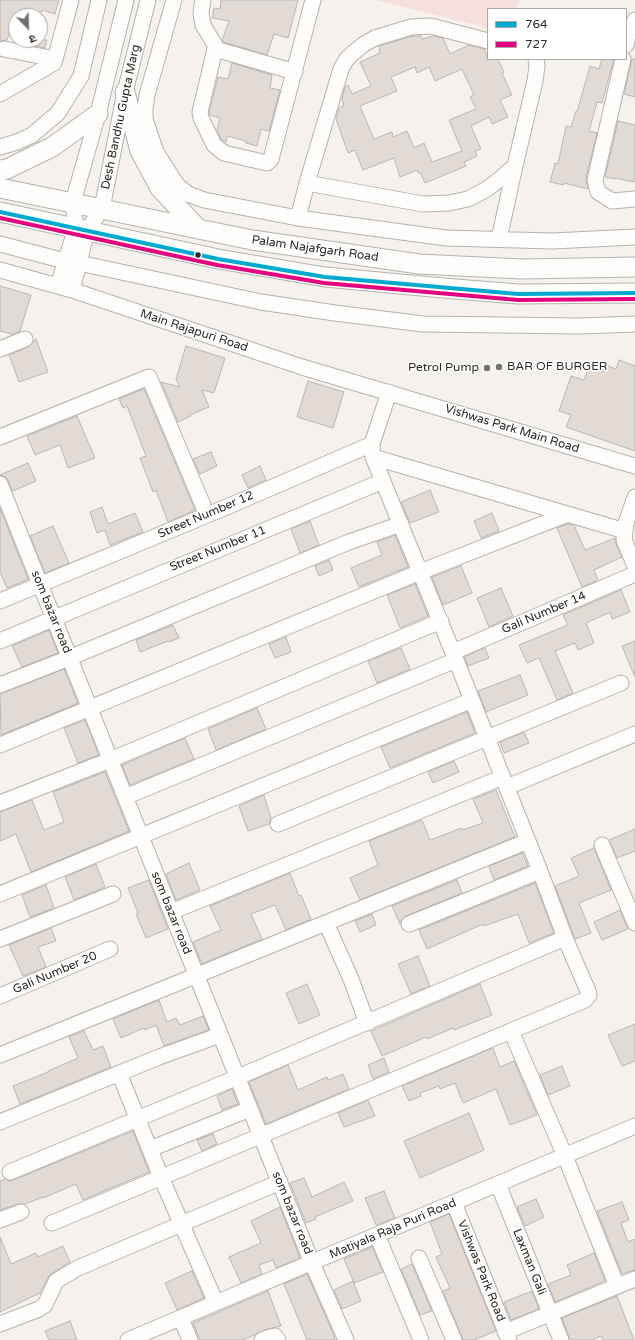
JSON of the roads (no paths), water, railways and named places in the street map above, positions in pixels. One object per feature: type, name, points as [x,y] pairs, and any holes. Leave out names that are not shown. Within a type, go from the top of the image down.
[{"type":"main road","points":[[125,92],[140,151],[160,188],[197,228]]},
{"type":"main road","points":[[0,170],[8,169],[52,147],[98,114]]},
{"type":"main road","name":"Palam Najafgarh Road","points":[[0,188],[252,240],[419,264],[522,269],[635,267]]},
{"type":"main road","name":"Palam Najafgarh Road","points":[[0,212],[218,259],[325,277],[518,294],[635,293]]},
{"type":"street","points":[[0,94],[54,63],[71,0]]},
{"type":"street","points":[[0,147],[17,142],[32,135],[58,112],[81,76],[100,0]]},
{"type":"street","name":"Desh Bandhu Gupta Marg","points":[[126,0],[98,114],[73,202],[82,229],[102,208],[125,92],[148,0]]},
{"type":"street","points":[[174,0],[154,70],[145,108],[145,119],[156,152],[172,179],[188,194],[204,200],[298,218],[446,238],[552,241],[635,237]]},
{"type":"street","points":[[203,0],[201,13],[203,26],[215,45],[215,50],[200,115],[214,145],[224,153],[264,163],[269,162],[271,159],[313,0]]},
{"type":"street","points":[[627,40],[635,20]]},
{"type":"street","points":[[298,218],[341,69],[346,60],[364,44],[388,33],[411,27],[431,26],[487,41]]},
{"type":"street","points":[[4,49],[55,59]]},
{"type":"street","points":[[215,50],[295,72]]},
{"type":"street","points":[[499,239],[535,81],[536,60]]},
{"type":"street","points":[[623,60],[595,180],[598,192],[612,201],[635,199]]},
{"type":"street","points":[[307,184],[423,204],[449,204],[468,199],[487,189],[515,166]]},
{"type":"street","points":[[64,288],[82,229]]},
{"type":"street","points":[[0,244],[72,262],[261,302],[423,324],[573,326],[635,324]]},
{"type":"street","name":"Main Rajapuri Road","points":[[0,270],[64,288],[302,367],[389,392]]},
{"type":"street","points":[[0,349],[25,339]]},
{"type":"street","points":[[0,437],[149,377],[207,515]]},
{"type":"street","points":[[52,1223],[586,1000],[589,995],[565,938],[488,738],[383,481],[373,450],[389,392]]},
{"type":"street","name":"Vishwas Park Main Road","points":[[389,392],[635,466]]},
{"type":"street","points":[[373,450],[568,514],[625,531]]},
{"type":"street","name":"Street Number 12","points":[[0,601],[207,515],[373,450]]},
{"type":"street","name":"Street Number 11","points":[[0,641],[383,481]]},
{"type":"street","name":"som bazar road","points":[[0,484],[312,1263],[346,1340]]},
{"type":"street","points":[[635,497],[626,523],[624,540],[635,566]]},
{"type":"street","points":[[0,745],[420,572],[568,514]]},
{"type":"street","points":[[0,685],[69,658],[341,545],[401,524]]},
{"type":"street","name":"Gali Number 14","points":[[125,797],[455,656],[635,574]]},
{"type":"street","points":[[0,803],[110,760],[441,621]]},
{"type":"street","points":[[278,824],[621,684]]},
{"type":"street","points":[[0,894],[472,700]]},
{"type":"street","points":[[171,912],[505,782],[635,734]]},
{"type":"street","points":[[0,1055],[528,841]]},
{"type":"street","points":[[602,845],[635,923]]},
{"type":"street","points":[[409,924],[540,871]]},
{"type":"street","points":[[0,938],[113,894]]},
{"type":"street","points":[[326,923],[351,979],[367,1023]]},
{"type":"street","points":[[10,1172],[367,1023],[565,938]]},
{"type":"street","name":"Gali Number 20","points":[[0,996],[110,949]]},
{"type":"street","points":[[511,1031],[565,1156],[618,1286]]},
{"type":"street","points":[[0,1122],[159,1057],[220,1035]]},
{"type":"street","points":[[119,1073],[181,1225],[216,1303]]},
{"type":"street","points":[[150,1149],[250,1109]]},
{"type":"street","name":"Matiyala Raja Puri Road","points":[[128,1340],[635,1126]]},
{"type":"street","points":[[0,1324],[40,1309],[45,1305],[56,1281],[78,1268],[280,1182]]},
{"type":"street","name":"Laxman Gali","points":[[498,1184],[561,1340]]},
{"type":"street","name":"Vishwas Park Road","points":[[454,1203],[507,1336]]},
{"type":"street","points":[[0,1220],[21,1212]]},
{"type":"street","points":[[377,1235],[421,1340]]},
{"type":"street","points":[[419,1258],[454,1340]]},
{"type":"street","points":[[507,1336],[550,1314],[635,1279]]},
{"type":"street","points":[[181,1318],[190,1340]]},
{"type":"street","points":[[262,1340],[270,1336],[274,1336],[278,1340]]},
{"type":"place","name":"BAR OF BURGER","points":[[499,367]]},
{"type":"place","name":"Petrol Pump","points":[[487,368]]}]
